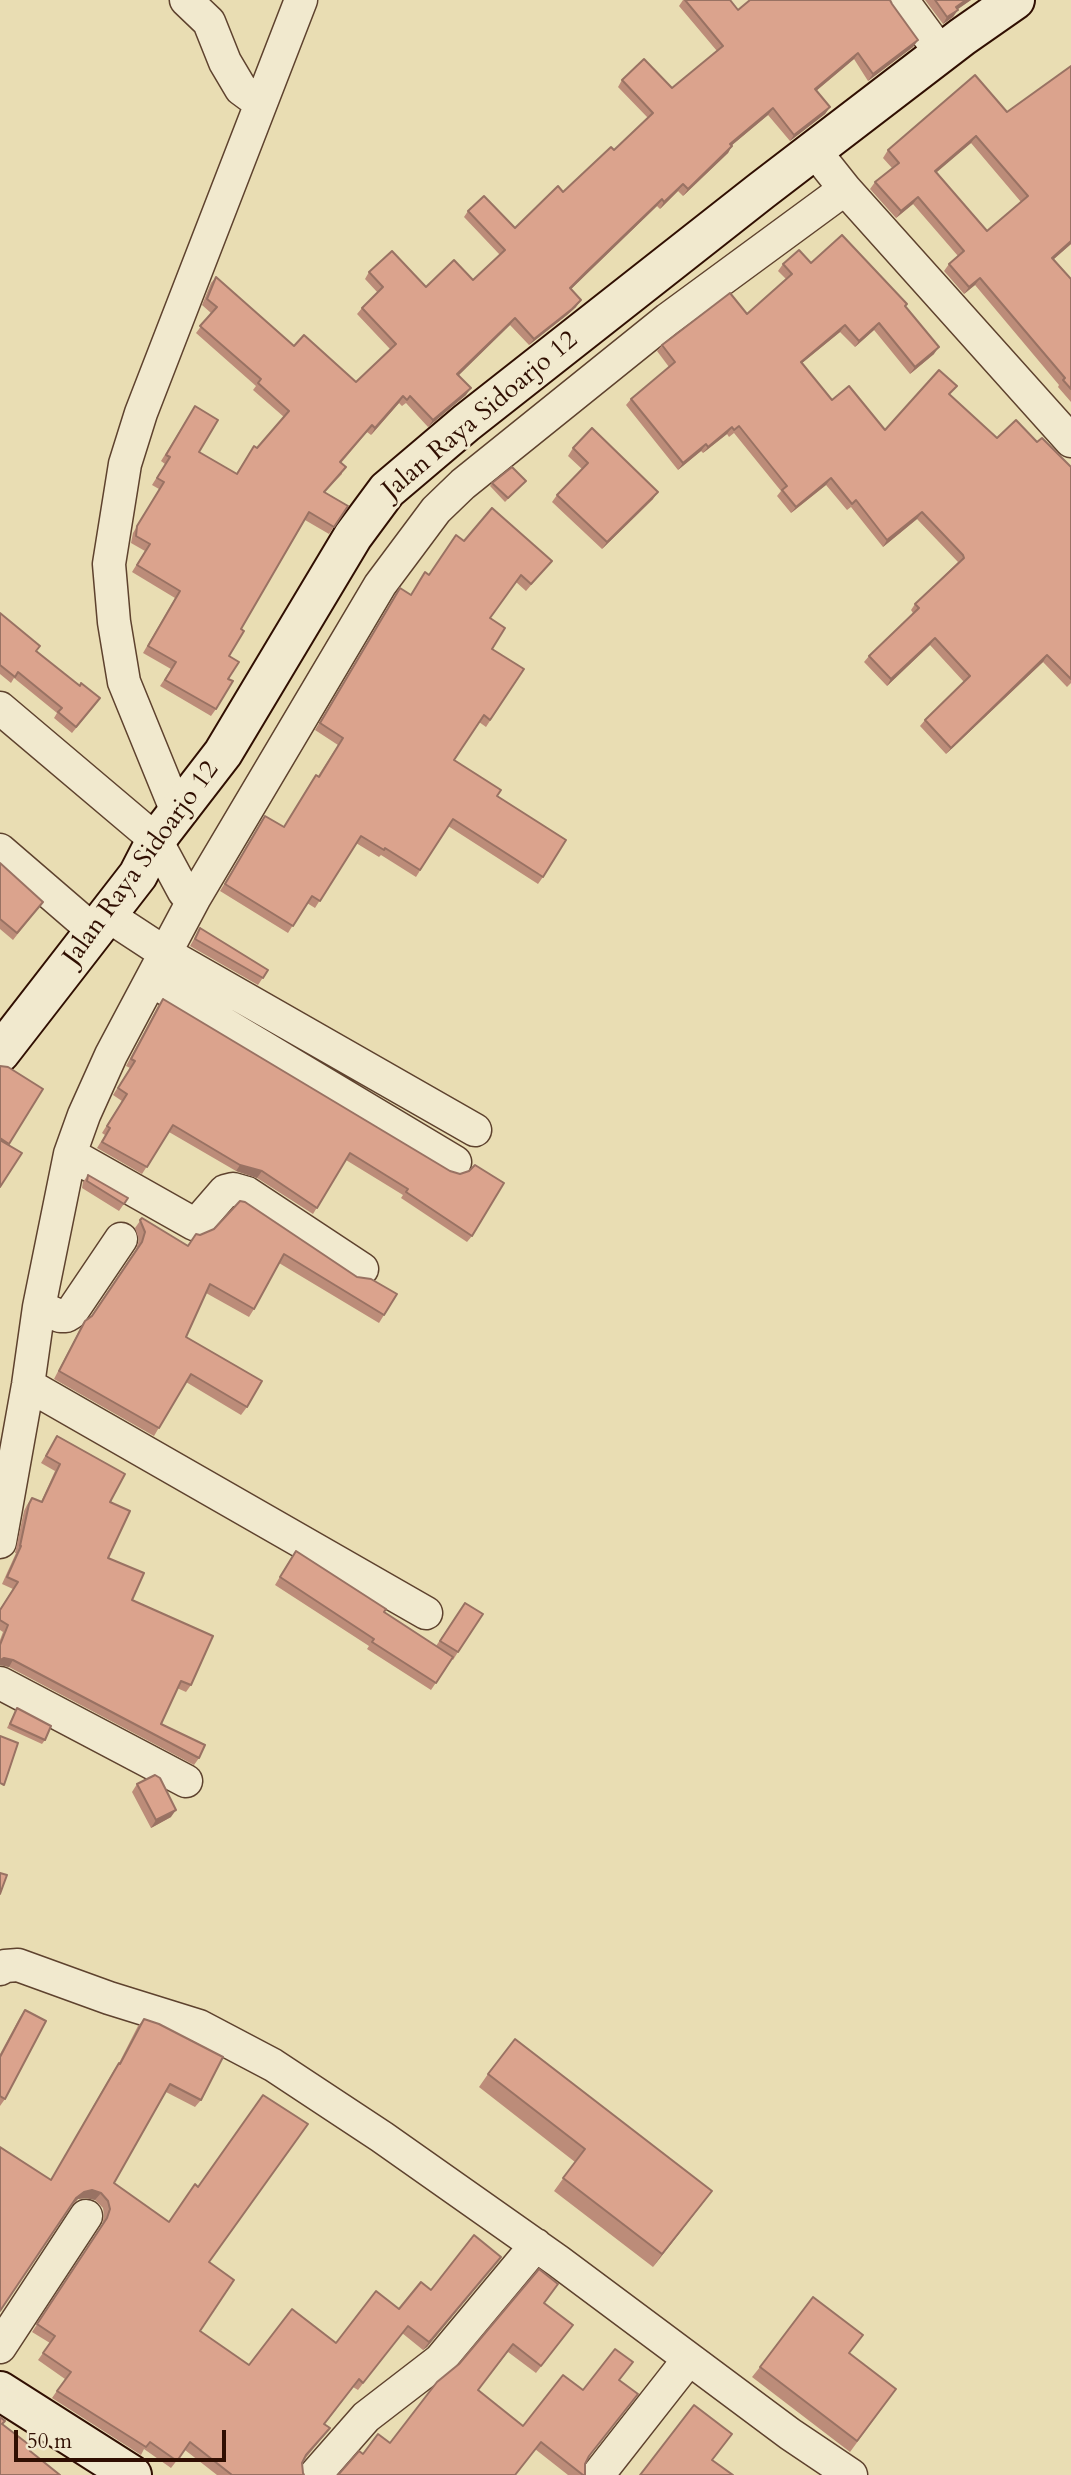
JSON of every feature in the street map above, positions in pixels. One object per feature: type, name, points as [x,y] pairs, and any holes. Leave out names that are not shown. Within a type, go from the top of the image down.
[{"type":"main road","name":"Jalan Raya Sidoarjo 12","points":[[0,1053],[131,942],[138,875],[173,856],[245,768],[353,536],[387,490],[466,423],[830,169],[941,53],[1015,0]]},
{"type":"main road","points":[[0,2392],[113,2470]]},
{"type":"street","points":[[186,0],[209,22],[225,62],[241,89],[260,103]]},
{"type":"street","points":[[173,856],[124,682],[114,622],[109,564],[125,464],[141,413],[301,0]]},
{"type":"street","points":[[902,0],[941,53]]},
{"type":"street","points":[[0,1542],[39,1307],[70,1154],[83,1115],[111,1055],[131,942],[173,856],[245,768],[436,510],[463,484],[668,319],[830,169],[1071,441]]},
{"type":"street","points":[[0,708],[173,856]]},
{"type":"street","points":[[0,850],[456,1162]]},
{"type":"street","points":[[131,942],[475,1129]]},
{"type":"street","points":[[70,1154],[194,1224],[225,1191],[233,1189],[247,1193],[362,1269]]},
{"type":"street","points":[[39,1307],[60,1316],[71,1312],[121,1239]]},
{"type":"street","points":[[28,1385],[426,1613]]},
{"type":"street","points":[[0,1683],[187,1781]]},
{"type":"street","points":[[0,1969],[18,1965],[109,1998],[199,2026],[274,2065],[537,2245],[790,2434],[851,2475]]},
{"type":"street","points":[[0,2347],[86,2216]]},
{"type":"street","points":[[315,2475],[366,2417],[440,2360],[537,2245]]},
{"type":"street","points":[[598,2475],[689,2359]]},
{"type":"building","points":[[685,0],[730,0],[738,10],[750,0],[890,0],[918,40],[873,74],[858,53],[815,89],[830,107],[794,135],[773,108],[730,144],[732,146],[688,189],[683,184],[664,202],[662,199],[570,288],[581,300],[572,309],[534,339],[515,318],[457,374],[471,388],[433,420],[410,396],[407,400],[403,396],[375,428],[372,425],[340,462],[346,467],[324,492],[348,506],[334,527],[309,512],[241,629],[244,631],[229,656],[239,662],[228,679],[233,681],[216,709],[165,680],[176,662],[148,646],[180,591],[137,565],[150,544],[136,536],[137,526],[164,482],[157,478],[170,457],[166,455],[195,406],[218,420],[199,452],[237,474],[254,446],[257,448],[289,411],[258,383],[261,379],[200,326],[217,307],[207,299],[216,277],[294,346],[304,335],[356,382],[396,344],[362,308],[383,287],[369,272],[392,251],[426,287],[454,260],[473,280],[505,250],[468,211],[484,196],[515,228],[558,186],[563,192],[611,147],[614,150],[653,113],[622,80],[644,59],[672,88],[723,46]]},
{"type":"building","points":[[935,0],[966,0],[956,7],[958,10],[947,17]]},
{"type":"building","points":[[1071,66],[1071,241],[1052,258],[1071,279],[1071,389],[1063,380],[1065,378],[980,278],[969,287],[949,264],[964,251],[918,197],[901,211],[875,182],[899,163],[888,150],[975,75],[1007,112]],"holes":[[[976,136],[1028,196],[987,231],[935,171]]]},
{"type":"building","points":[[842,235],[907,304],[905,306],[939,347],[915,367],[879,323],[859,341],[845,325],[801,362],[832,400],[849,386],[885,430],[939,370],[957,386],[949,394],[997,438],[1016,420],[1037,442],[1042,438],[1071,467],[1071,679],[1047,655],[951,748],[925,720],[970,676],[935,638],[891,679],[869,656],[919,608],[915,604],[964,558],[963,555],[922,512],[887,540],[856,500],[852,504],[831,478],[796,507],[782,490],[787,486],[739,426],[734,430],[732,427],[708,447],[706,444],[683,463],[631,399],[675,362],[662,345],[730,293],[747,314],[792,274],[783,264],[799,250],[811,263]]},
{"type":"building","points":[[592,428],[658,492],[607,542],[557,495],[588,463],[573,448]]},
{"type":"building","points":[[512,467],[526,481],[508,498],[492,483]]},
{"type":"building","points":[[492,508],[552,561],[531,584],[521,575],[490,618],[505,628],[492,649],[524,669],[490,720],[484,715],[454,760],[501,790],[497,796],[566,840],[543,877],[453,819],[420,870],[361,836],[320,901],[312,896],[293,926],[225,884],[265,816],[284,827],[343,738],[320,723],[400,588],[411,595],[425,572],[429,575],[456,535],[464,541]]},
{"type":"building","points":[[0,613],[40,646],[36,651],[80,686],[81,683],[100,698],[76,727],[58,712],[62,708],[18,672],[15,677],[0,665]]},
{"type":"building","points":[[0,863],[43,902],[17,933],[0,919]]},
{"type":"building","points":[[200,928],[268,970],[263,978],[195,939]]},
{"type":"building","points":[[163,999],[450,1171],[460,1174],[475,1165],[504,1183],[472,1236],[406,1192],[408,1189],[350,1153],[317,1208],[262,1171],[240,1165],[173,1125],[147,1167],[102,1142],[110,1128],[107,1126],[127,1094],[118,1088],[135,1061],[131,1059]]},
{"type":"building","points":[[0,1066],[8,1067],[43,1089],[9,1144],[0,1138]]},
{"type":"building","points":[[0,1140],[22,1153],[0,1187]]},
{"type":"building","points":[[88,1175],[128,1198],[124,1204],[87,1181]]},
{"type":"building","points":[[240,1201],[357,1277],[371,1279],[397,1294],[384,1315],[284,1254],[254,1309],[210,1284],[186,1337],[262,1381],[247,1407],[191,1374],[159,1428],[59,1371],[85,1321],[92,1316],[142,1242],[145,1232],[140,1220],[142,1218],[188,1246],[196,1234],[214,1229]]},
{"type":"building","points":[[57,1436],[125,1474],[110,1502],[130,1511],[108,1558],[144,1573],[132,1600],[213,1636],[191,1685],[181,1681],[161,1724],[205,1745],[199,1758],[13,1660],[0,1660],[0,1645],[8,1625],[0,1620],[0,1610],[18,1582],[7,1577],[21,1546],[29,1504],[32,1498],[42,1502],[60,1464],[46,1456]]},
{"type":"building","points":[[296,1551],[386,1609],[384,1612],[453,1657],[436,1683],[280,1577]]},
{"type":"building","points":[[465,1603],[483,1614],[458,1652],[440,1641]]},
{"type":"building","points":[[17,1708],[51,1726],[45,1740],[10,1724]]},
{"type":"building","points":[[0,1736],[18,1743],[4,1785],[0,1783]]},
{"type":"building","points":[[155,1775],[160,1778],[176,1810],[156,1820],[137,1784]]},
{"type":"building","points":[[0,1873],[7,1875],[0,1894]]},
{"type":"building","points":[[25,2010],[46,2021],[5,2099],[0,2096],[0,2057]]},
{"type":"building","points":[[144,2019],[223,2057],[201,2100],[170,2084],[114,2183],[169,2222],[195,2184],[198,2187],[263,2095],[308,2124],[209,2262],[234,2280],[200,2331],[249,2365],[292,2309],[336,2343],[376,2291],[399,2309],[421,2282],[431,2290],[474,2235],[501,2257],[429,2342],[408,2326],[363,2383],[359,2379],[324,2424],[330,2428],[306,2455],[302,2463],[304,2475],[232,2475],[190,2442],[177,2461],[150,2442],[146,2447],[57,2391],[71,2372],[43,2353],[55,2336],[37,2324],[107,2218],[110,2209],[108,2201],[101,2193],[92,2190],[76,2198],[0,2311],[0,2147],[51,2180]]},
{"type":"building","points":[[515,2039],[712,2191],[662,2254],[563,2178],[585,2149],[488,2074]]},
{"type":"building","points":[[539,2269],[558,2284],[544,2303],[573,2325],[541,2366],[513,2344],[478,2390],[523,2426],[563,2375],[583,2390],[615,2349],[633,2362],[619,2380],[638,2394],[589,2456],[585,2464],[585,2475],[541,2442],[515,2475],[338,2475],[359,2451],[363,2454],[378,2434],[390,2443],[437,2382],[459,2364]]},
{"type":"building","points":[[813,2297],[863,2335],[849,2353],[896,2389],[857,2441],[760,2367]]},
{"type":"building","points":[[694,2405],[732,2434],[712,2460],[733,2475],[640,2475]]},
{"type":"building","points":[[0,2417],[5,2421],[2,2424],[32,2447],[30,2451],[60,2475],[0,2475]]}]
